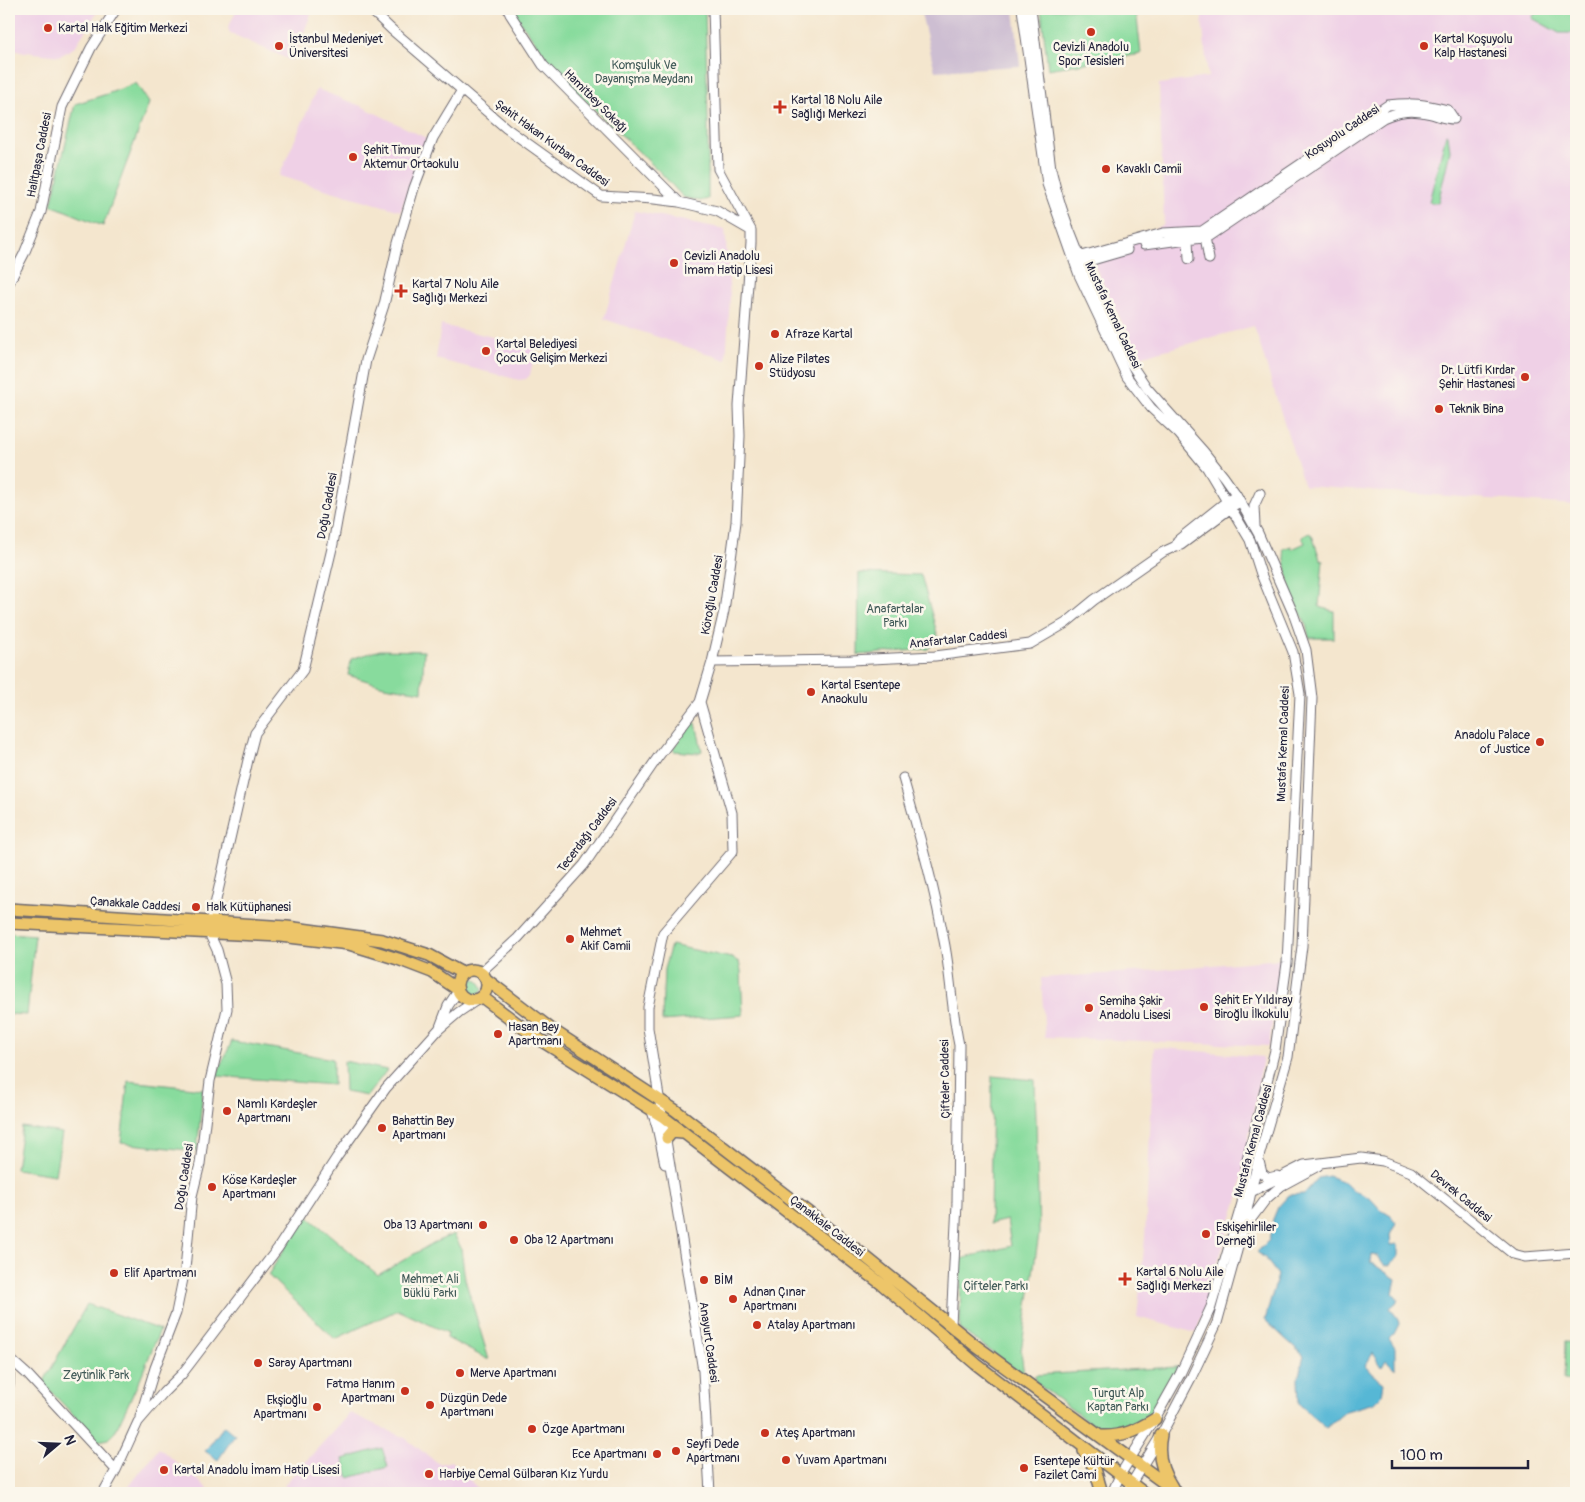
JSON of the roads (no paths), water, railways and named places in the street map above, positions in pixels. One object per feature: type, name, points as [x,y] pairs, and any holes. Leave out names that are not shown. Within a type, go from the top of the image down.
[{"type":"main road","name":"Çanakkale Caddesi","points":[[9,909],[210,928],[349,944],[432,972],[457,990]]},
{"type":"main road","name":"Çanakkale Caddesi","points":[[9,923],[210,928],[287,927],[382,940],[429,955],[462,973]]},
{"type":"main road","points":[[471,969],[484,976],[487,990],[479,999],[467,1000],[457,990],[457,980],[462,973],[471,969]]},
{"type":"main road","name":"Çanakkale Caddesi","points":[[484,976],[551,1029],[857,1250],[976,1346],[1177,1493]]},
{"type":"main road","name":"Çanakkale Caddesi","points":[[479,999],[534,1036],[655,1104],[662,1116],[682,1133],[883,1286],[976,1364],[1120,1475],[1129,1489],[1144,1493]]},
{"type":"main road","points":[[667,1138],[672,1132],[682,1133]]},
{"type":"main road","points":[[1096,1433],[1115,1436],[1128,1433],[1155,1419]]},
{"type":"main road","points":[[1161,1435],[1159,1445],[1161,1464],[1168,1481],[1177,1493]]},
{"type":"main road","points":[[1081,1445],[1095,1469],[1102,1493]]},
{"type":"street","name":"Halitpaşa Caddesi","points":[[9,283],[24,254],[41,212],[62,107],[91,48],[116,9]]},
{"type":"street","name":"Şehit Hakan Kurban Caddesi","points":[[370,9],[506,128],[601,196],[679,202],[717,211],[750,230]]},
{"type":"street","name":"Hamitbey Sokağı","points":[[508,9],[543,65],[679,202]]},
{"type":"street","points":[[713,9],[718,169],[750,230]]},
{"type":"street","name":"Mustafa Kemal Caddesi","points":[[1022,9],[1034,72]]},
{"type":"street","name":"Mustafa Kemal Caddesi","points":[[1030,9],[1034,72],[1047,184],[1127,377],[1151,408],[1179,434],[1207,468],[1250,540],[1261,574],[1293,652],[1300,694],[1287,963],[1275,1050],[1247,1160],[1242,1203],[1211,1307],[1180,1374],[1120,1475],[1112,1493]]},
{"type":"street","name":"Doğu Caddesi","points":[[138,1422],[155,1368],[176,1313],[183,1278],[192,1196],[200,1164],[210,1081],[227,1009],[226,984],[210,928],[248,760],[256,732],[303,670],[333,544],[366,360],[384,305],[398,243],[414,188],[433,138],[462,90]]},
{"type":"street","name":"Koşuyolu Caddesi","points":[[1410,102],[1422,104],[1448,110],[1454,119],[1445,119],[1430,113],[1398,112],[1383,118],[1228,224],[1205,237],[1150,243],[1078,261],[1163,233],[1202,231],[1388,105],[1410,102]]},
{"type":"street","name":"Köroğlu Caddesi","points":[[700,702],[724,611],[736,522],[740,436],[739,406],[751,253],[750,230]]},
{"type":"street","points":[[1205,237],[1209,259]]},
{"type":"street","points":[[1188,239],[1189,259]]},
{"type":"street","name":"Mustafa Kemal Caddesi","points":[[1078,261],[1140,378],[1204,452],[1238,497],[1255,529],[1293,613],[1306,650],[1312,698],[1302,946],[1288,1057],[1258,1160],[1243,1229],[1217,1323],[1161,1435],[1129,1489]]},
{"type":"street","points":[[1255,529],[1254,506],[1260,493]]},
{"type":"street","name":"Anafartalar Caddesi","points":[[712,662],[851,660],[935,656],[1030,644],[1066,623],[1094,600],[1148,562],[1176,546],[1178,540],[1230,505],[1238,497]]},
{"type":"street","name":"Anayurt Caddesi","points":[[675,1195],[667,1171],[657,1126],[648,1028],[648,1007],[663,933],[733,851],[732,813],[700,702]]},
{"type":"street","name":"Tecerdağı Caddesi","points":[[484,976],[584,865],[658,757],[700,702]]},
{"type":"street","name":"Çifteler Caddesi","points":[[903,778],[930,875],[942,927],[950,974],[954,1023],[959,1045],[957,1202],[950,1325]]},
{"type":"street","points":[[439,1029],[457,990]]},
{"type":"street","points":[[103,1493],[138,1422],[182,1374],[278,1248],[337,1157],[386,1088],[439,1029],[459,1012],[479,999]]},
{"type":"street","name":"Anayurt Caddesi","points":[[662,1116],[703,1371],[710,1493]]},
{"type":"street","name":"Devrek Caddesi","points":[[1242,1203],[1251,1192],[1304,1165],[1327,1161],[1369,1159],[1383,1161],[1411,1172],[1513,1254],[1525,1257],[1576,1253]]},
{"type":"street","points":[[1258,1160],[1262,1173],[1268,1178],[1282,1175]]},
{"type":"street","name":"Devrek Caddesi","points":[[1243,1229],[1266,1199],[1281,1186],[1327,1161]]},
{"type":"street","points":[[9,1384],[10,1359]]},
{"type":"street","points":[[10,1359],[28,1374],[116,1470]]},
{"type":"street","points":[[155,1368],[154,1382],[156,1388],[163,1393]]},
{"type":"water","points":[[1329,1176],[1346,1183],[1353,1190],[1370,1198],[1381,1210],[1391,1216],[1396,1223],[1390,1235],[1391,1245],[1398,1244],[1398,1258],[1385,1266],[1378,1256],[1371,1255],[1370,1262],[1396,1279],[1393,1293],[1399,1300],[1390,1308],[1398,1319],[1399,1324],[1389,1339],[1395,1347],[1395,1369],[1386,1360],[1382,1367],[1373,1353],[1365,1366],[1384,1383],[1382,1395],[1374,1403],[1346,1411],[1326,1428],[1299,1404],[1298,1379],[1304,1356],[1265,1320],[1278,1275],[1265,1258],[1257,1252],[1269,1240],[1273,1219],[1278,1207],[1289,1195],[1304,1194],[1318,1178]]},
{"type":"water","points":[[224,1426],[235,1435],[218,1460],[205,1451]]},
{"type":"place","name":"Kartal Halk Eğitim Merkezi","points":[[48,28]]},
{"type":"place","name":"Cevizli Anadolu Spor Tesisleri","points":[[1091,32]]},
{"type":"place","name":"İstanbul Medeniyet Üniversitesi","points":[[279,46]]},
{"type":"place","name":"Kartal Koşuyolu Kalp Hastanesi","points":[[1424,46]]},
{"type":"place","name":"Kartal 18 Nolu Aile Sağlığı Merkezi","points":[[780,107]]},
{"type":"place","name":"Şehit Timur Aktemur Ortaokulu","points":[[353,157]]},
{"type":"place","name":"Kavaklı Camii","points":[[1106,169]]},
{"type":"place","name":"Cevizli Anadolu İmam Hatip Lisesi","points":[[674,263]]},
{"type":"place","name":"Kartal 7 Nolu Aile Sağlığı Merkezi","points":[[401,291]]},
{"type":"place","name":"Afraze Kartal","points":[[775,334]]},
{"type":"place","name":"Kartal Belediyesi Çocuk Gelişim Merkezi","points":[[486,351]]},
{"type":"place","name":"Alize Pilates Stüdyosu","points":[[759,366]]},
{"type":"place","name":"Dr. Lütfi Kırdar Şehir Hastanesi","points":[[1525,377]]},
{"type":"place","name":"Teknik Bina","points":[[1439,409]]},
{"type":"place","name":"Kartal Esentepe Anaokulu","points":[[811,692]]},
{"type":"place","name":"Anadolu Palace of Justice","points":[[1540,742]]},
{"type":"place","name":"Halk Kütüphanesi","points":[[196,907]]},
{"type":"place","name":"Mehmet Akif Camii","points":[[570,939]]},
{"type":"place","name":"Şehit Er Yıldıray Biroğlu İlkokulu","points":[[1204,1007]]},
{"type":"place","name":"Semiha Şakir Anadolu Lisesi","points":[[1089,1008]]},
{"type":"place","name":"Hasan Bey Apartmanı","points":[[498,1034]]},
{"type":"place","name":"Namlı Kardeşler Apartmanı","points":[[227,1111]]},
{"type":"place","name":"Bahattin Bey Apartmanı","points":[[382,1128]]},
{"type":"place","name":"Köse Kardeşler Apartmanı","points":[[212,1187]]},
{"type":"place","name":"Oba 13 Apartmanı","points":[[483,1225]]},
{"type":"place","name":"Eskişehirliler Derneği","points":[[1206,1234]]},
{"type":"place","name":"Oba 12 Apartmanı","points":[[514,1240]]},
{"type":"place","name":"Elif Apartmanı","points":[[114,1273]]},
{"type":"place","name":"Kartal 6 Nolu Aile Sağlığı Merkezi","points":[[1125,1279]]},
{"type":"place","name":"BİM","points":[[704,1280]]},
{"type":"place","name":"Adnan Çınar Apartmanı","points":[[733,1299]]},
{"type":"place","name":"Atalay Apartmanı","points":[[757,1325]]},
{"type":"place","name":"Saray Apartmanı","points":[[258,1363]]},
{"type":"place","name":"Merve Apartmanı","points":[[460,1373]]},
{"type":"place","name":"Fatma Hanım Apartmanı","points":[[405,1391]]},
{"type":"place","name":"Düzgün Dede Apartmanı","points":[[430,1405]]},
{"type":"place","name":"Ekşioğlu Apartmanı","points":[[317,1407]]},
{"type":"place","name":"Özge Apartmanı","points":[[532,1429]]},
{"type":"place","name":"Ateş Apartmanı","points":[[765,1433]]},
{"type":"place","name":"Seyfi Dede Apartmanı","points":[[676,1451]]},
{"type":"place","name":"Ece Apartmanı","points":[[657,1454]]},
{"type":"place","name":"Yuvam Apartmanı","points":[[786,1460]]},
{"type":"place","name":"Esentepe Kültür Fazilet Cami","points":[[1024,1468]]},
{"type":"place","name":"Kartal Anadolu İmam Hatip Lisesi","points":[[164,1470]]},
{"type":"place","name":"Harbiye Cemal Gülbaran Kız Yurdu","points":[[429,1474]]},
{"type":"park label","name":"Komşuluk Ve Dayanışma Meydanı","points":[[644,72]]},
{"type":"park label","name":"Anafartalar Parkı","points":[[895,616]]},
{"type":"park label","name":"Mehmet Ali Büklü Parkı","points":[[430,1286]]},
{"type":"park label","name":"Çifteler Parkı","points":[[996,1286]]},
{"type":"park label","name":"Zeytinlik Park","points":[[96,1375]]},
{"type":"park label","name":"Turgut Alp Kaptan Parkı","points":[[1118,1400]]}]
